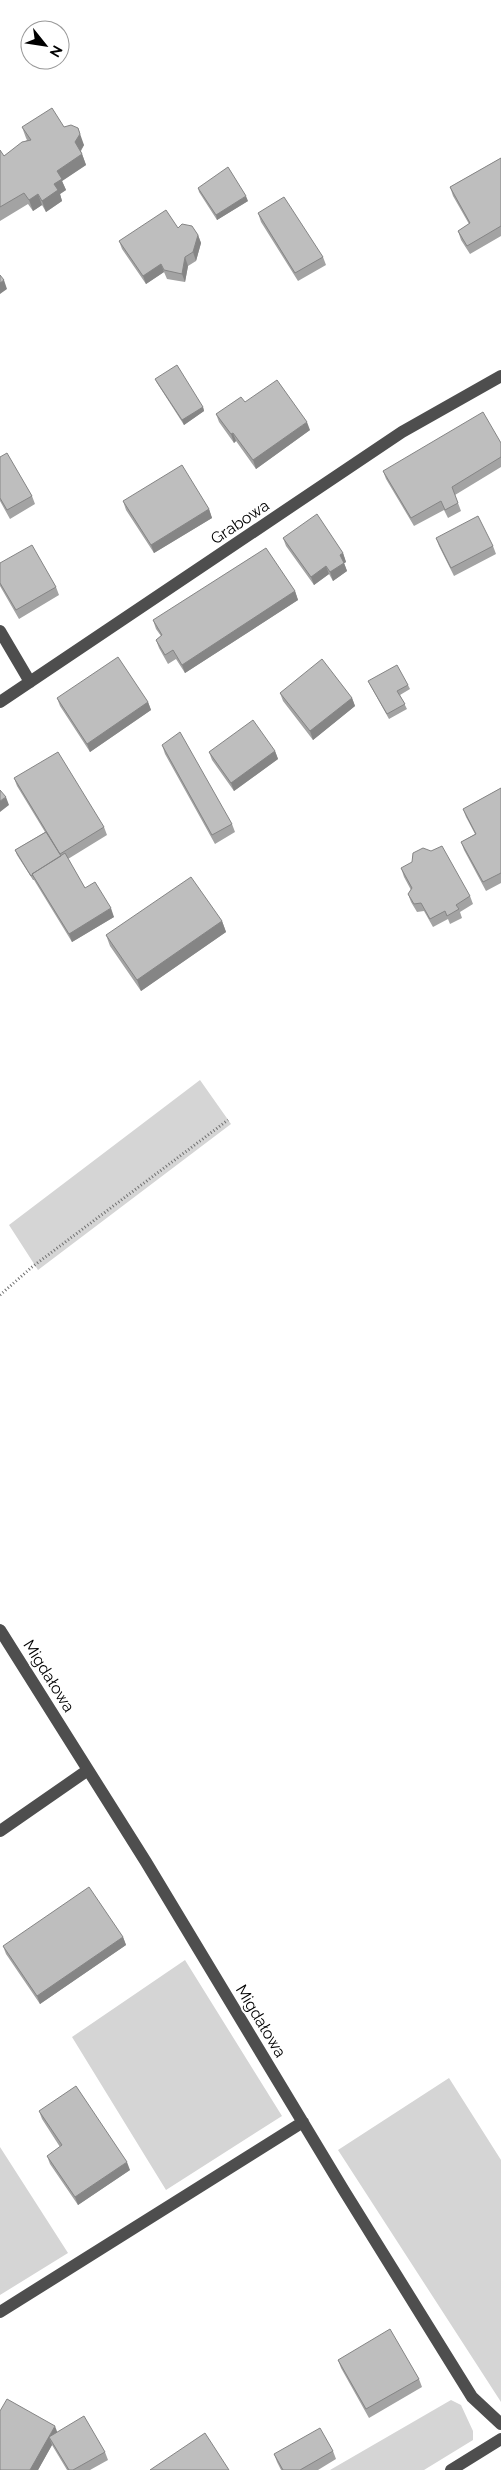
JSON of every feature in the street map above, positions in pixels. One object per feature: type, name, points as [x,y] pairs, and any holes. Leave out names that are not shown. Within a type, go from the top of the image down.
[{"type":"street","name":"Grabowa","points":[[0,702],[402,432],[501,376]]},
{"type":"street","points":[[0,631],[30,682]]},
{"type":"street","name":"Migdałowa","points":[[0,1630],[88,1770],[303,2122],[342,2190],[472,2397],[501,2424]]},
{"type":"street","points":[[0,1831],[88,1770]]},
{"type":"street","points":[[0,2312],[303,2122]]},
{"type":"street","points":[[450,2470],[501,2439]]},
{"type":"path","points":[[0,1295],[32,1267],[228,1120]]},
{"type":"shaded area","points":[[200,1080],[231,1124],[38,1270],[9,1225]]},
{"type":"shaded area","points":[[185,1960],[282,2116],[166,2190],[72,2037]]},
{"type":"shaded area","points":[[449,2078],[501,2160],[501,2402],[338,2150]]},
{"type":"shaded area","points":[[0,2147],[68,2253],[0,2295]]},
{"type":"shaded area","points":[[451,2400],[461,2405],[473,2431],[473,2440],[424,2470],[330,2470]]},
{"type":"building","points":[[52,108],[64,127],[71,125],[78,128],[80,134],[75,142],[82,154],[57,171],[62,179],[54,184],[58,190],[42,201],[38,194],[29,200],[24,193],[0,207],[0,150],[4,156],[22,142],[31,140],[22,127]]},
{"type":"building","points":[[501,158],[501,226],[467,246],[458,231],[470,223],[450,187]]},
{"type":"building","points":[[228,167],[246,196],[216,215],[198,188]]},
{"type":"building","points":[[284,197],[323,257],[295,273],[258,213]]},
{"type":"building","points":[[166,210],[178,228],[182,224],[192,226],[198,235],[193,252],[185,257],[182,274],[164,270],[161,264],[143,276],[119,241]]},
{"type":"building","points":[[0,275],[4,280],[0,283]]},
{"type":"building","points":[[177,365],[203,407],[182,420],[155,379]]},
{"type":"building","points":[[277,380],[307,422],[253,460],[216,414],[241,397],[245,402]]},
{"type":"building","points":[[483,412],[501,443],[501,457],[452,487],[458,503],[445,510],[441,501],[411,518],[383,471]]},
{"type":"building","points":[[7,453],[32,496],[7,510],[0,498],[0,457]]},
{"type":"building","points":[[182,465],[209,509],[151,545],[123,501]]},
{"type":"building","points":[[317,514],[343,553],[340,555],[344,563],[330,572],[326,566],[311,577],[283,538]]},
{"type":"building","points":[[478,516],[493,546],[451,568],[436,538]]},
{"type":"building","points":[[32,545],[56,587],[16,610],[0,583],[0,563]]},
{"type":"building","points":[[266,548],[295,591],[182,665],[173,650],[165,655],[156,640],[162,635],[153,620]]},
{"type":"building","points":[[118,657],[148,702],[87,744],[57,698]]},
{"type":"building","points":[[322,659],[352,698],[310,731],[280,693]]},
{"type":"building","points":[[397,665],[408,685],[397,691],[405,704],[387,714],[368,681]]},
{"type":"building","points":[[253,720],[275,751],[231,783],[209,752]]},
{"type":"building","points":[[180,732],[232,824],[212,835],[162,745]]},
{"type":"building","points":[[58,752],[104,827],[60,854],[14,778]]},
{"type":"building","points":[[501,788],[501,873],[483,882],[461,842],[476,834],[463,809]]},
{"type":"building","points":[[0,790],[6,797],[0,801]]},
{"type":"building","points":[[46,832],[61,856],[31,876],[15,850]]},
{"type":"building","points":[[442,846],[470,896],[456,905],[459,909],[447,916],[445,911],[430,919],[421,903],[414,904],[408,894],[412,888],[401,868],[412,862],[413,853],[423,848],[431,851]]},
{"type":"building","points":[[65,853],[85,888],[95,882],[111,908],[69,934],[32,874]]},
{"type":"building","points":[[191,877],[222,921],[137,980],[106,935]]},
{"type":"building","points":[[89,1887],[123,1937],[37,1996],[3,1946]]},
{"type":"building","points":[[76,2086],[127,2162],[75,2197],[47,2156],[62,2145],[39,2111]]},
{"type":"building","points":[[390,2329],[419,2379],[366,2409],[338,2360]]},
{"type":"building","points":[[7,2399],[55,2426],[30,2470],[0,2470],[0,2411]]},
{"type":"building","points":[[84,2416],[105,2452],[73,2470],[69,2470],[49,2437]]},
{"type":"building","points":[[320,2428],[333,2451],[300,2470],[283,2470],[274,2454]]},
{"type":"building","points":[[205,2433],[229,2470],[150,2470]]}]
